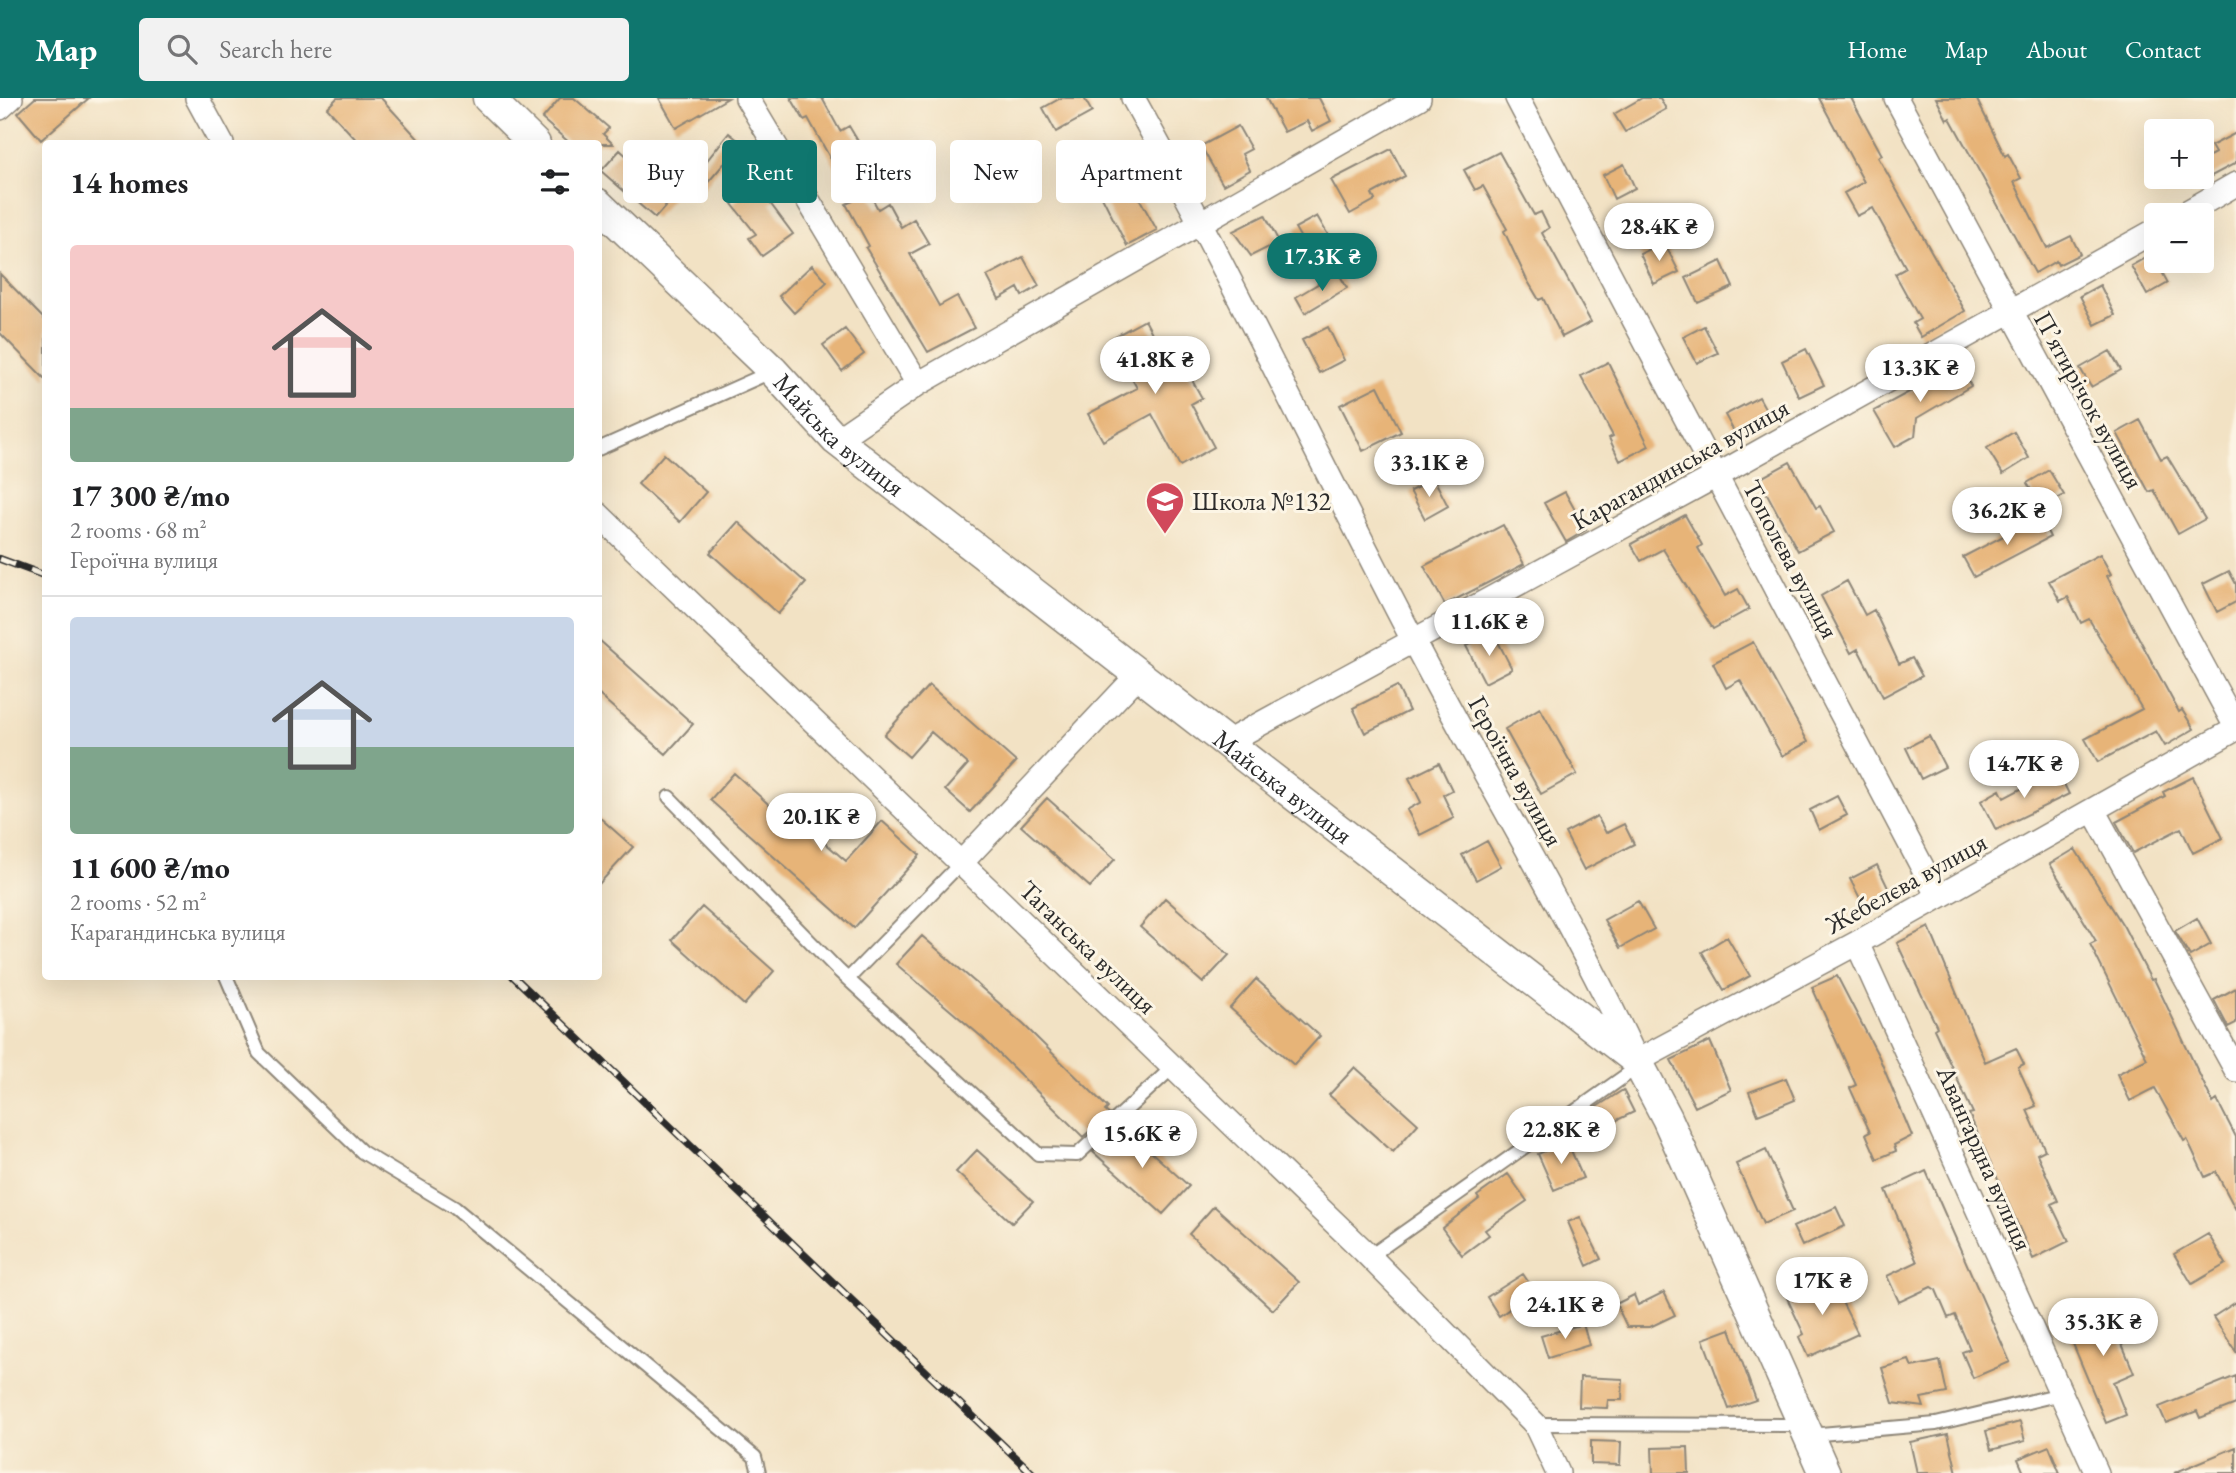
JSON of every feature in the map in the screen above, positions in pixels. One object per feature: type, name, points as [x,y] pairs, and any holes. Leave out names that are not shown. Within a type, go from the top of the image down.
[{"type":"street","points":[[0,108],[11,98]]},
{"type":"street","points":[[197,98],[220,140]]},
{"type":"street","points":[[488,98],[531,140]]},
{"type":"street","points":[[747,98],[918,384]]},
{"type":"street","name":"Героїчна вулиця","points":[[1133,98],[1202,222],[1414,642],[1602,986],[1638,1063]]},
{"type":"street","points":[[836,440],[918,384],[1419,98]]},
{"type":"street","name":"Тополєва вулиця","points":[[1517,98],[1938,897]]},
{"type":"street","name":"П’ятирічок вулиця","points":[[1896,98],[2236,728]]},
{"type":"street","points":[[2203,203],[2236,184]]},
{"type":"street","name":"Майська вулиця","points":[[602,208],[773,371],[836,440],[1638,1063],[1667,1118],[1825,1473]]},
{"type":"street","name":"Карагандинська вулиця","points":[[1227,742],[1716,477],[2144,237]]},
{"type":"street","name":"Таганська вулиця","points":[[602,518],[1369,1256],[1535,1424],[1558,1473]]},
{"type":"street","points":[[961,863],[1139,674]]},
{"type":"street","name":"Жебелєва вулиця","points":[[1638,1063],[1857,943],[2236,728]]},
{"type":"street","points":[[2093,810],[2236,1070]]},
{"type":"street","name":"Авангардна вулиця","points":[[1857,943],[2097,1473]]},
{"type":"lane","points":[[602,447],[773,371]]},
{"type":"lane","points":[[669,797],[848,979],[1038,1154],[1077,1154],[1173,1067]]},
{"type":"lane","points":[[848,979],[961,863]]},
{"type":"lane","points":[[228,980],[259,1053],[362,1152],[455,1208],[755,1457],[759,1473]]},
{"type":"lane","points":[[1369,1256],[1638,1063]]},
{"type":"lane","points":[[1535,1424],[1806,1430],[1936,1424],[2061,1394]]},
{"type":"building","points":[[35,98],[89,98],[41,140],[18,113]]},
{"type":"building","points":[[337,98],[381,98],[419,140],[356,140],[327,108]]},
{"type":"building","points":[[560,98],[574,98],[609,128],[603,134],[613,144],[602,144],[602,140],[566,140],[542,119]]},
{"type":"building","points":[[659,98],[728,98],[676,128]]},
{"type":"building","points":[[791,98],[822,98],[840,131],[849,126],[857,140],[831,140],[831,160],[808,118],[804,120]]},
{"type":"building","points":[[1061,98],[1084,98],[1092,112],[1056,132],[1043,108]]},
{"type":"building","points":[[1266,98],[1319,98],[1331,121],[1312,131],[1307,121],[1284,132]]},
{"type":"building","points":[[1642,98],[1660,98],[1666,109],[1625,132],[1614,114]]},
{"type":"building","points":[[1819,98],[1851,98],[1882,155],[1878,157],[1965,311],[1921,337],[1913,323],[1920,319],[1895,274],[1906,268],[1873,208],[1857,216],[1844,193],[1864,182]]},
{"type":"building","points":[[1936,98],[1976,98],[2005,156],[2008,154],[2021,178],[2014,182],[2047,248],[2071,236],[2080,254],[2058,265],[2056,261],[2035,273],[1950,118],[1947,120]]},
{"type":"building","points":[[1238,126],[1251,149],[1242,154],[1250,170],[1223,185],[1206,155],[1206,143]]},
{"type":"building","points":[[729,133],[738,140],[723,140]]},
{"type":"building","points":[[2236,133],[2236,163],[2214,175],[2215,153],[2214,144]]},
{"type":"building","points":[[722,142],[722,166],[708,182],[708,159]]},
{"type":"building","points":[[1391,149],[1405,176],[1372,194],[1375,200],[1350,214],[1331,180]]},
{"type":"building","points":[[620,150],[623,153],[623,190],[602,172]]},
{"type":"building","points":[[1499,152],[1534,215],[1541,212],[1549,228],[1542,233],[1591,322],[1562,337],[1543,298],[1539,300],[1526,278],[1504,231],[1507,229],[1483,186],[1475,190],[1464,170]]},
{"type":"building","points":[[1624,164],[1635,188],[1614,199],[1603,175]]},
{"type":"building","points":[[638,203],[668,203],[655,218]]},
{"type":"building","points":[[770,203],[793,234],[762,256],[749,238],[756,234],[732,204]]},
{"type":"building","points":[[875,203],[878,209],[888,203],[901,227],[914,219],[929,244],[910,254],[939,306],[957,296],[974,328],[928,352],[866,248],[869,246],[846,204]]},
{"type":"building","points":[[1105,203],[1142,203],[1157,230],[1127,246]]},
{"type":"building","points":[[1265,215],[1279,242],[1251,256],[1233,231]]},
{"type":"building","points":[[1317,216],[1331,240],[1309,252],[1295,228]]},
{"type":"building","points":[[1664,242],[1679,272],[1654,284],[1640,254]]},
{"type":"building","points":[[1023,257],[1039,286],[1022,296],[1018,288],[999,299],[987,276]]},
{"type":"building","points":[[2144,259],[2144,273],[2162,273],[2168,283],[2147,295],[2131,266]]},
{"type":"building","points":[[1721,261],[1733,287],[1698,303],[1686,278]]},
{"type":"building","points":[[812,265],[827,282],[794,313],[779,296]]},
{"type":"building","points":[[1338,272],[1347,288],[1305,313],[1296,297]]},
{"type":"building","points":[[0,274],[42,317],[42,376],[0,333]]},
{"type":"building","points":[[2100,285],[2115,315],[2095,325],[2080,296]]},
{"type":"building","points":[[1145,320],[1168,363],[1179,357],[1202,398],[1191,404],[1214,447],[1180,466],[1152,414],[1103,441],[1088,414],[1137,388],[1110,339]]},
{"type":"building","points":[[1704,326],[1718,353],[1697,363],[1683,337]]},
{"type":"building","points":[[1328,327],[1344,360],[1319,373],[1302,340]]},
{"type":"building","points":[[845,329],[864,354],[842,371],[823,345]]},
{"type":"building","points":[[1806,349],[1824,385],[1799,397],[1782,361]]},
{"type":"building","points":[[2110,351],[2121,370],[2091,387],[2080,368]]},
{"type":"building","points":[[1608,362],[1649,446],[1620,461],[1609,438],[1613,436],[1581,376]]},
{"type":"building","points":[[1959,365],[1971,386],[1917,418],[1915,436],[1895,447],[1874,411]]},
{"type":"building","points":[[1378,386],[1401,432],[1363,451],[1340,405]]},
{"type":"building","points":[[1759,397],[1771,419],[1737,437],[1725,415]]},
{"type":"building","points":[[2140,420],[2161,459],[2167,456],[2205,519],[2178,534],[2154,490],[2149,492],[2117,433]]},
{"type":"building","points":[[2014,432],[2029,458],[2003,474],[1987,448]]},
{"type":"building","points":[[664,454],[706,492],[680,522],[638,484]]},
{"type":"building","points":[[1790,462],[1816,508],[1820,506],[1834,532],[1798,551],[1759,479]]},
{"type":"building","points":[[2049,470],[2064,495],[2042,508],[2027,483]]},
{"type":"building","points":[[1434,479],[1448,506],[1425,519],[1410,491]]},
{"type":"building","points":[[1565,492],[1586,530],[1566,542],[1544,503]]},
{"type":"building","points":[[1685,515],[1702,545],[1698,548],[1725,596],[1738,589],[1749,609],[1713,629],[1663,549],[1641,561],[1631,544]]},
{"type":"building","points":[[2040,517],[2050,537],[1974,577],[1963,557]]},
{"type":"building","points":[[738,522],[806,583],[778,614],[710,553]]},
{"type":"building","points":[[1503,525],[1524,564],[1445,605],[1424,566]]},
{"type":"building","points":[[2100,554],[2111,574],[2107,576],[2134,629],[2179,712],[2182,710],[2194,729],[2165,746],[2156,731],[2098,762],[2085,739],[2142,709],[2089,619],[2081,623],[2068,597],[2060,601],[2049,581]]},
{"type":"building","points":[[2229,571],[2236,584],[2236,602],[2217,612],[2203,584]]},
{"type":"building","points":[[1847,581],[1865,615],[1874,610],[1899,664],[1912,658],[1922,676],[1883,697],[1858,649],[1851,653],[1821,596]]},
{"type":"building","points":[[1493,632],[1512,669],[1485,683],[1466,646]]},
{"type":"building","points":[[1753,642],[1808,742],[1782,756],[1740,680],[1726,688],[1713,663]]},
{"type":"building","points":[[602,643],[693,724],[666,754],[602,698]]},
{"type":"building","points":[[929,685],[1016,762],[970,812],[945,790],[968,764],[931,732],[909,757],[884,735]]},
{"type":"building","points":[[1397,686],[1409,711],[1365,733],[1353,708]]},
{"type":"building","points":[[1540,708],[1577,774],[1541,794],[1505,729]]},
{"type":"building","points":[[1929,736],[1945,767],[1921,779],[1906,748]]},
{"type":"building","points":[[1439,763],[1452,790],[1443,795],[1454,818],[1420,835],[1407,810],[1421,802],[1409,778]]},
{"type":"building","points":[[2057,770],[2069,794],[1996,830],[1981,801],[2000,790],[2004,798]]},
{"type":"building","points":[[734,773],[787,821],[793,815],[846,861],[882,821],[920,855],[854,928],[710,800]]},
{"type":"building","points":[[2193,777],[2223,838],[2193,853],[2181,828],[2133,853],[2116,822],[2165,796],[2163,792]]},
{"type":"building","points":[[1837,796],[1847,815],[1819,830],[1810,810]]},
{"type":"building","points":[[1047,798],[1115,859],[1090,887],[1021,826]]},
{"type":"building","points":[[1597,816],[1606,833],[1624,824],[1634,844],[1584,870],[1565,833]]},
{"type":"building","points":[[602,820],[633,847],[602,881]]},
{"type":"building","points":[[1487,841],[1501,866],[1476,880],[1462,855]]},
{"type":"building","points":[[2075,849],[2124,927],[2151,980],[2154,979],[2213,1103],[2217,1100],[2236,1137],[2236,1210],[2216,1172],[2205,1177],[2187,1139],[2184,1141],[2155,1088],[2130,1101],[2117,1074],[2147,1059],[2090,944],[2096,941],[2050,864]]},
{"type":"building","points":[[1877,865],[1891,894],[1865,908],[1850,879]]},
{"type":"building","points":[[1165,898],[1229,955],[1203,983],[1140,927]]},
{"type":"building","points":[[1638,901],[1654,929],[1620,948],[1604,920]]},
{"type":"building","points":[[702,907],[774,971],[744,1005],[672,940]]},
{"type":"building","points":[[2197,918],[2211,944],[2190,956],[2175,931]]},
{"type":"building","points":[[1929,927],[1985,1062],[2016,1048],[2024,1064],[2018,1067],[2036,1106],[2027,1110],[2045,1150],[2037,1154],[2058,1201],[2051,1204],[2069,1241],[2033,1259],[1969,1114],[1973,1113],[1934,1029],[1937,1027],[1897,943]]},
{"type":"building","points":[[922,936],[1024,1025],[1108,1108],[1105,1111],[1109,1114],[1083,1137],[983,1038],[896,964]]},
{"type":"building","points":[[1727,937],[1750,976],[1724,990],[1702,952]]},
{"type":"building","points":[[1837,976],[1879,1057],[1912,1136],[1894,1145],[1896,1151],[1877,1159],[1866,1134],[1870,1132],[1850,1088],[1856,1085],[1812,987]]},
{"type":"building","points":[[1256,979],[1320,1036],[1294,1065],[1230,1008]]},
{"type":"building","points":[[2236,988],[2236,1023],[2228,1027],[2214,1000]]},
{"type":"building","points":[[1710,1041],[1731,1090],[1695,1107],[1671,1060]]},
{"type":"building","points":[[1355,1067],[1418,1124],[1393,1152],[1329,1095]]},
{"type":"building","points":[[1786,1078],[1795,1100],[1758,1115],[1749,1092]]},
{"type":"building","points":[[1623,1090],[1634,1112],[1592,1132],[1584,1115]]},
{"type":"building","points":[[1122,1126],[1189,1186],[1163,1214],[1093,1152]]},
{"type":"building","points":[[1567,1141],[1583,1178],[1554,1190],[1538,1154]]},
{"type":"building","points":[[977,1150],[1033,1201],[1012,1223],[956,1172]]},
{"type":"building","points":[[1766,1150],[1793,1211],[1763,1224],[1736,1164]]},
{"type":"building","points":[[1926,1171],[2010,1362],[1973,1378],[1962,1352],[1970,1349],[1955,1315],[1948,1318],[1936,1290],[1931,1287],[1899,1302],[1887,1276],[1917,1262],[1886,1190]]},
{"type":"building","points":[[1508,1174],[1527,1201],[1485,1230],[1489,1235],[1462,1255],[1442,1228],[1479,1199],[1477,1196]]},
{"type":"building","points":[[1214,1206],[1299,1282],[1273,1310],[1189,1234]]},
{"type":"building","points":[[1836,1207],[1845,1226],[1802,1246],[1793,1227]]},
{"type":"building","points":[[1580,1217],[1601,1259],[1587,1266],[1568,1222]]},
{"type":"building","points":[[2208,1234],[2226,1264],[2192,1284],[2174,1254]]},
{"type":"building","points":[[1523,1274],[1535,1292],[1499,1316],[1487,1297]]},
{"type":"building","points":[[1830,1278],[1858,1334],[1808,1357],[1799,1337],[1804,1334],[1787,1298]]},
{"type":"building","points":[[1664,1292],[1675,1315],[1650,1327],[1627,1327],[1616,1304],[1634,1295],[1638,1305]]},
{"type":"building","points":[[2236,1302],[2236,1352],[2213,1317]]},
{"type":"building","points":[[2119,1304],[2127,1322],[2115,1327],[2134,1373],[2113,1382],[2126,1415],[2106,1423],[2066,1327]]},
{"type":"building","points":[[1583,1324],[1589,1345],[1548,1358],[1541,1336]]},
{"type":"building","points":[[1730,1329],[1756,1400],[1729,1409],[1703,1339]]},
{"type":"building","points":[[1909,1360],[1912,1367],[1940,1361],[1947,1393],[1921,1398],[1924,1407],[1893,1403],[1882,1368]]},
{"type":"building","points":[[2236,1376],[2236,1404],[2200,1418],[2197,1411],[2166,1423],[2159,1407]]},
{"type":"building","points":[[1580,1377],[1623,1379],[1622,1400],[1608,1400],[1607,1408],[1579,1407]]},
{"type":"building","points":[[2020,1422],[2025,1441],[1991,1450],[1986,1431]]},
{"type":"building","points":[[1948,1434],[1957,1473],[1917,1473],[1910,1442]]},
{"type":"building","points":[[1591,1441],[1621,1442],[1620,1465],[1591,1464]]},
{"type":"building","points":[[2049,1446],[2060,1473],[2024,1473],[2018,1459]]},
{"type":"building","points":[[1688,1447],[1689,1473],[1653,1473],[1652,1448]]},
{"type":"building","points":[[2236,1447],[2236,1473],[2174,1473]]},
{"type":"railway","points":[[0,559],[42,575]]},
{"type":"railway","points":[[517,980],[1032,1473]]},
{"type":"place","name":"Школа №132","points":[[1165,535]]}]
